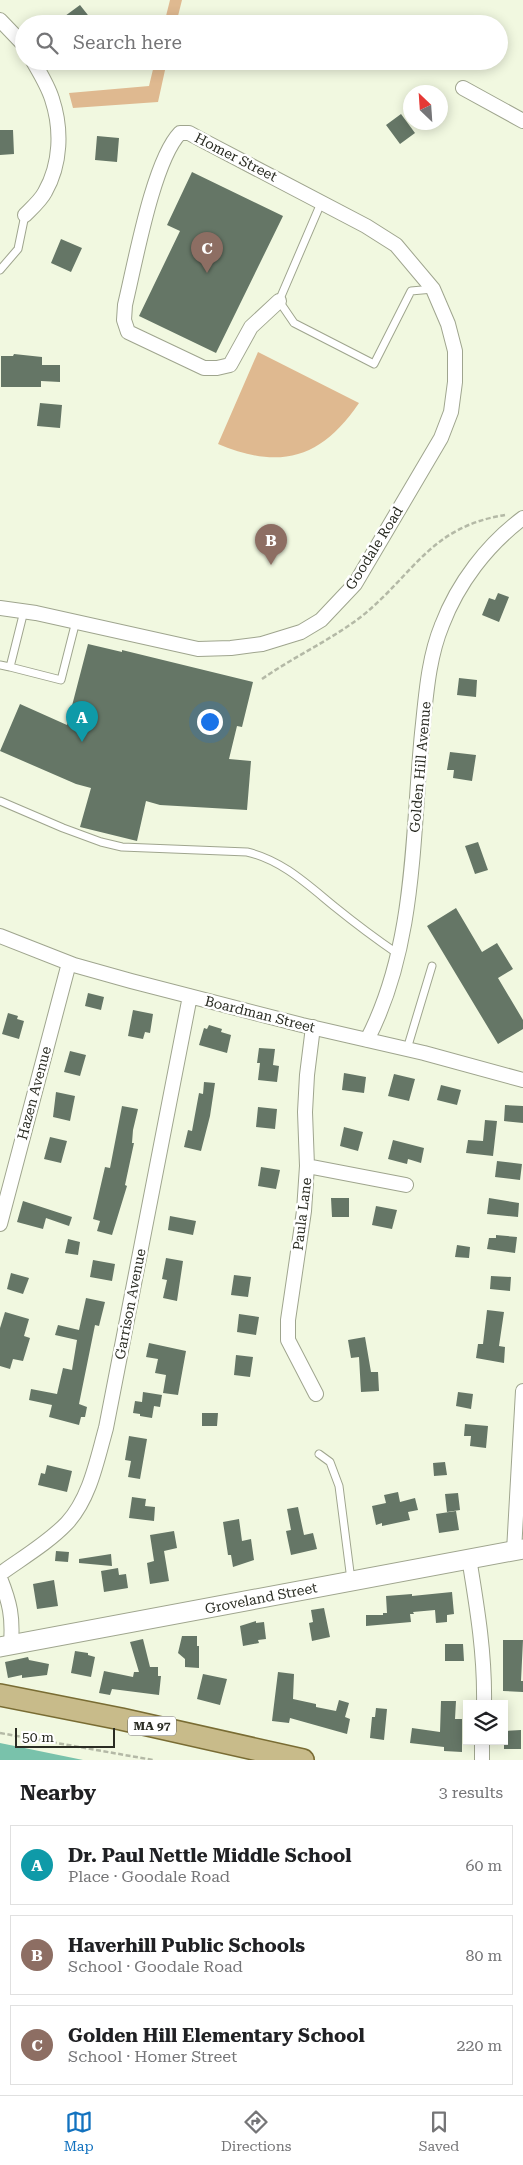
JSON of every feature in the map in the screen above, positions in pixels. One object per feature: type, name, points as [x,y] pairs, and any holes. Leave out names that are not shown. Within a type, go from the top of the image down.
[{"type":"main road","name":"Groveland Street","points":[[6,1646],[518,1550]]},
{"type":"main road","name":"MA 97","points":[[0,1695],[121,1719],[303,1760]]},
{"type":"street","points":[[0,20],[15,36]]},
{"type":"street","points":[[25,215],[44,194],[53,176],[59,153],[57,119],[52,98],[38,70]]},
{"type":"street","points":[[463,88],[523,121]]},
{"type":"street","name":"Homer Street","points":[[279,301],[251,327],[230,365],[217,368],[204,368],[128,332],[124,320],[125,306],[154,186],[173,140],[180,133],[189,133],[366,226],[396,245],[433,290],[448,324],[455,351],[455,382],[449,418]]},
{"type":"street","name":"Goodale Road","points":[[0,608],[76,621],[198,649],[262,644],[301,632],[321,620],[355,584],[421,474],[441,438],[449,418]]},
{"type":"street","name":"Golden Hill Avenue","points":[[367,1040],[381,1014],[391,984],[409,897],[425,703],[435,646],[442,625],[462,586],[494,542],[523,518]]},
{"type":"street","name":"Boardman Street","points":[[0,936],[69,963],[190,996],[523,1080]]},
{"type":"street","name":"Hazen Avenue","points":[[0,1224],[69,963]]},
{"type":"street","name":"Garrison Avenue","points":[[0,1576],[68,1522],[85,1495],[95,1468],[108,1418],[190,996]]},
{"type":"street","name":"Paula Lane","points":[[313,1027],[306,1094],[308,1166],[304,1210],[288,1320],[288,1340],[316,1394]]},
{"type":"street","points":[[308,1166],[406,1185]]},
{"type":"street","points":[[518,1550],[523,1391]]},
{"type":"street","points":[[469,1558],[481,1630],[484,1700]]},
{"type":"street","points":[[0,1576],[13,1618],[6,1646]]},
{"type":"street","points":[[482,1745],[482,1760]]},
{"type":"lane","points":[[321,203],[279,301],[294,323],[374,364],[411,291],[433,290]]},
{"type":"lane","points":[[0,270],[18,249],[25,215]]},
{"type":"lane","points":[[10,667],[24,611]]},
{"type":"lane","points":[[0,665],[61,680],[76,621]]},
{"type":"lane","points":[[0,801],[62,828],[115,845],[247,852],[260,855],[292,873],[368,933],[398,954]]},
{"type":"lane","points":[[406,1049],[432,966]]},
{"type":"lane","points":[[319,1454],[330,1462],[339,1486],[351,1580]]},
{"type":"path","points":[[262,679],[333,637],[361,616],[379,601],[434,545],[449,534],[467,524],[508,515]]},
{"type":"path","points":[[0,1733],[153,1760]]},
{"type":"shaded area","points":[[170,0],[182,0],[178,15],[166,15]]},
{"type":"shaded area","points":[[153,70],[165,70],[158,102],[73,108],[69,93],[149,86]]},
{"type":"shaded area","points":[[258,352],[359,403],[345,422],[330,437],[298,454],[280,457],[261,456],[240,452],[218,444]]},
{"type":"water","points":[[0,1743],[83,1760],[0,1760]]},
{"type":"building","points":[[80,5],[88,15],[66,15]]},
{"type":"building","points":[[401,114],[403,117],[403,130],[413,130],[415,133],[400,144],[386,125]]},
{"type":"building","points":[[0,130],[13,130],[14,154],[0,155]]},
{"type":"building","points":[[97,136],[119,138],[117,162],[95,160]]},
{"type":"building","points":[[192,172],[283,216],[216,353],[139,316],[180,231],[167,225]]},
{"type":"building","points":[[61,239],[82,248],[71,272],[51,263]]},
{"type":"building","points":[[14,354],[42,357],[42,365],[60,365],[60,382],[41,381],[41,387],[1,387],[1,356],[13,356]]},
{"type":"building","points":[[40,403],[62,405],[60,428],[37,426]]},
{"type":"building","points":[[498,593],[509,597],[499,622],[482,615],[489,598],[495,600]]},
{"type":"building","points":[[88,644],[122,652],[122,650],[253,682],[242,727],[237,726],[229,759],[251,761],[247,810],[160,805],[146,801],[137,841],[80,827],[91,788],[76,784],[0,751],[20,704],[67,725]]},
{"type":"building","points":[[459,678],[477,680],[476,697],[457,695]]},
{"type":"building","points":[[450,752],[476,755],[472,781],[453,778],[454,770],[447,770]]},
{"type":"building","points":[[478,842],[488,870],[475,874],[465,846]]},
{"type":"building","points":[[456,908],[482,952],[497,943],[513,969],[498,978],[523,1020],[523,1029],[498,1044],[427,926]]},
{"type":"building","points":[[88,993],[104,997],[101,1010],[85,1006]]},
{"type":"building","points":[[133,1010],[153,1014],[150,1033],[145,1032],[143,1039],[128,1036]]},
{"type":"building","points":[[8,1013],[18,1016],[17,1019],[24,1021],[19,1039],[2,1034]]},
{"type":"building","points":[[209,1025],[222,1029],[221,1032],[231,1035],[227,1053],[199,1045],[204,1028],[207,1029]]},
{"type":"building","points":[[259,1048],[275,1049],[273,1065],[279,1066],[277,1082],[258,1080],[260,1063],[257,1063]]},
{"type":"building","points":[[70,1051],[86,1055],[80,1076],[64,1072]]},
{"type":"building","points":[[344,1073],[366,1077],[364,1093],[342,1090]]},
{"type":"building","points":[[394,1074],[415,1079],[409,1101],[388,1096]]},
{"type":"building","points":[[204,1082],[215,1083],[210,1116],[201,1151],[184,1147],[188,1130],[192,1131],[199,1093],[203,1094]]},
{"type":"building","points":[[441,1085],[461,1090],[457,1105],[437,1100]]},
{"type":"building","points":[[56,1092],[75,1096],[70,1121],[53,1117]]},
{"type":"building","points":[[505,1105],[523,1106],[523,1123],[504,1121]]},
{"type":"building","points":[[122,1106],[138,1109],[133,1130],[132,1143],[134,1143],[125,1185],[127,1186],[112,1235],[97,1231],[100,1221],[93,1219],[105,1167],[110,1168]]},
{"type":"building","points":[[258,1107],[277,1109],[275,1129],[256,1127]]},
{"type":"building","points":[[485,1120],[497,1121],[493,1156],[466,1153],[468,1140],[483,1141]]},
{"type":"building","points":[[344,1127],[363,1132],[358,1151],[340,1146]]},
{"type":"building","points":[[50,1137],[67,1141],[61,1163],[44,1159]]},
{"type":"building","points":[[393,1140],[424,1148],[421,1163],[408,1159],[407,1164],[388,1159]]},
{"type":"building","points":[[497,1161],[522,1164],[520,1180],[495,1177]]},
{"type":"building","points":[[261,1167],[280,1170],[276,1189],[258,1186]]},
{"type":"building","points":[[331,1198],[349,1198],[349,1217],[332,1217]]},
{"type":"building","points":[[489,1198],[519,1203],[518,1217],[487,1214]]},
{"type":"building","points":[[23,1201],[72,1217],[69,1226],[46,1218],[43,1229],[17,1222]]},
{"type":"building","points":[[376,1206],[397,1210],[392,1229],[372,1225]]},
{"type":"building","points":[[170,1216],[196,1221],[193,1235],[168,1230]]},
{"type":"building","points":[[496,1235],[517,1237],[515,1253],[487,1249],[489,1238],[496,1238]]},
{"type":"building","points":[[68,1239],[80,1242],[78,1255],[65,1253]]},
{"type":"building","points":[[457,1245],[470,1247],[469,1258],[455,1257]]},
{"type":"building","points":[[166,1258],[183,1261],[177,1301],[163,1298],[167,1280],[162,1279]]},
{"type":"building","points":[[93,1260],[115,1264],[112,1281],[90,1277]]},
{"type":"building","points":[[11,1273],[29,1278],[23,1294],[7,1289]]},
{"type":"building","points":[[234,1275],[251,1277],[248,1297],[231,1295]]},
{"type":"building","points":[[491,1276],[511,1277],[510,1291],[490,1289]]},
{"type":"building","points":[[86,1298],[105,1302],[99,1326],[95,1325],[79,1404],[87,1407],[85,1417],[81,1417],[79,1425],[49,1417],[52,1405],[29,1400],[31,1389],[57,1394],[63,1368],[72,1370],[77,1340],[55,1335],[58,1325],[79,1330]]},
{"type":"building","points":[[487,1310],[504,1312],[499,1346],[505,1347],[504,1363],[476,1358],[478,1344],[483,1344]]},
{"type":"building","points":[[5,1312],[29,1319],[24,1336],[30,1338],[23,1361],[13,1359],[10,1369],[0,1366],[0,1328]]},
{"type":"building","points":[[239,1314],[259,1317],[256,1335],[237,1332]]},
{"type":"building","points":[[365,1337],[371,1372],[378,1372],[379,1391],[361,1392],[359,1357],[351,1358],[348,1340]]},
{"type":"building","points":[[149,1343],[186,1351],[178,1395],[163,1393],[166,1375],[155,1373],[158,1359],[146,1357]]},
{"type":"building","points":[[236,1355],[253,1357],[250,1377],[234,1375]]},
{"type":"building","points":[[143,1392],[162,1395],[160,1407],[154,1406],[152,1418],[133,1413],[135,1401],[142,1402]]},
{"type":"building","points":[[458,1392],[473,1394],[471,1409],[456,1406]]},
{"type":"building","points":[[202,1413],[218,1413],[217,1426],[202,1426]]},
{"type":"building","points":[[465,1424],[488,1426],[486,1448],[470,1446],[471,1436],[464,1436]]},
{"type":"building","points":[[129,1436],[147,1439],[140,1479],[128,1477],[131,1461],[125,1460]]},
{"type":"building","points":[[445,1462],[447,1475],[434,1476],[433,1463]]},
{"type":"building","points":[[47,1465],[72,1471],[67,1492],[38,1485],[41,1473],[45,1474]]},
{"type":"building","points":[[398,1492],[400,1502],[415,1498],[418,1510],[408,1512],[410,1520],[382,1526],[382,1523],[376,1525],[372,1506],[386,1503],[384,1495]]},
{"type":"building","points":[[458,1493],[460,1510],[447,1512],[445,1494]]},
{"type":"building","points":[[132,1497],[146,1499],[145,1506],[155,1507],[154,1521],[129,1518]]},
{"type":"building","points":[[298,1507],[304,1535],[313,1533],[317,1549],[291,1555],[286,1531],[291,1530],[287,1509]]},
{"type":"building","points":[[456,1511],[459,1530],[439,1533],[436,1514]]},
{"type":"building","points":[[239,1519],[242,1541],[251,1539],[254,1560],[233,1567],[231,1555],[228,1555],[223,1522]]},
{"type":"building","points":[[174,1531],[177,1548],[164,1551],[169,1581],[150,1584],[147,1563],[154,1561],[150,1535]]},
{"type":"building","points":[[56,1551],[69,1552],[68,1562],[55,1561]]},
{"type":"building","points":[[111,1554],[112,1566],[79,1563],[79,1559]]},
{"type":"building","points":[[118,1568],[119,1575],[126,1574],[128,1588],[104,1592],[101,1571]]},
{"type":"building","points":[[54,1580],[58,1606],[37,1609],[33,1584]]},
{"type":"building","points":[[452,1592],[454,1614],[447,1615],[447,1622],[436,1623],[435,1610],[413,1612],[414,1614],[410,1614],[411,1622],[366,1626],[366,1615],[383,1615],[383,1613],[387,1613],[386,1596],[412,1594],[412,1596]]},
{"type":"building","points":[[324,1608],[330,1637],[312,1641],[309,1623],[313,1622],[311,1610]]},
{"type":"building","points":[[256,1621],[256,1623],[264,1622],[266,1639],[258,1640],[259,1643],[243,1646],[240,1626]]},
{"type":"building","points":[[182,1636],[197,1636],[199,1668],[185,1667],[185,1659],[178,1653]]},
{"type":"building","points":[[143,1639],[150,1667],[158,1667],[158,1676],[161,1676],[159,1695],[112,1689],[110,1695],[99,1693],[104,1671],[133,1677],[134,1672],[139,1672],[130,1642]]},
{"type":"building","points":[[503,1640],[523,1640],[521,1681],[523,1681],[523,1692],[503,1691]]},
{"type":"building","points":[[445,1644],[463,1644],[464,1661],[445,1661]]},
{"type":"building","points":[[75,1651],[88,1653],[88,1655],[95,1657],[91,1677],[71,1673]]},
{"type":"building","points":[[28,1657],[29,1660],[49,1664],[47,1675],[22,1678],[22,1675],[8,1678],[5,1662]]},
{"type":"building","points":[[278,1672],[294,1674],[293,1699],[316,1704],[316,1707],[336,1711],[339,1700],[349,1703],[345,1717],[350,1719],[347,1734],[290,1718],[289,1723],[272,1721]]},
{"type":"building","points":[[203,1674],[227,1679],[220,1705],[197,1699]]},
{"type":"building","points":[[441,1701],[456,1701],[455,1719],[462,1719],[462,1752],[444,1751],[444,1747],[410,1743],[412,1728],[440,1732]]},
{"type":"building","points":[[376,1708],[387,1709],[384,1740],[370,1738],[372,1717],[375,1717]]},
{"type":"building","points":[[521,1730],[521,1749],[504,1749],[504,1745],[508,1745],[508,1731]]},
{"type":"place","name":"Golden Hill Elementary School","points":[[207,273]]},
{"type":"place","name":"Haverhill Public Schools","points":[[271,565]]},
{"type":"place","name":"Dr. Paul Nettle Middle School","points":[[82,742]]}]
